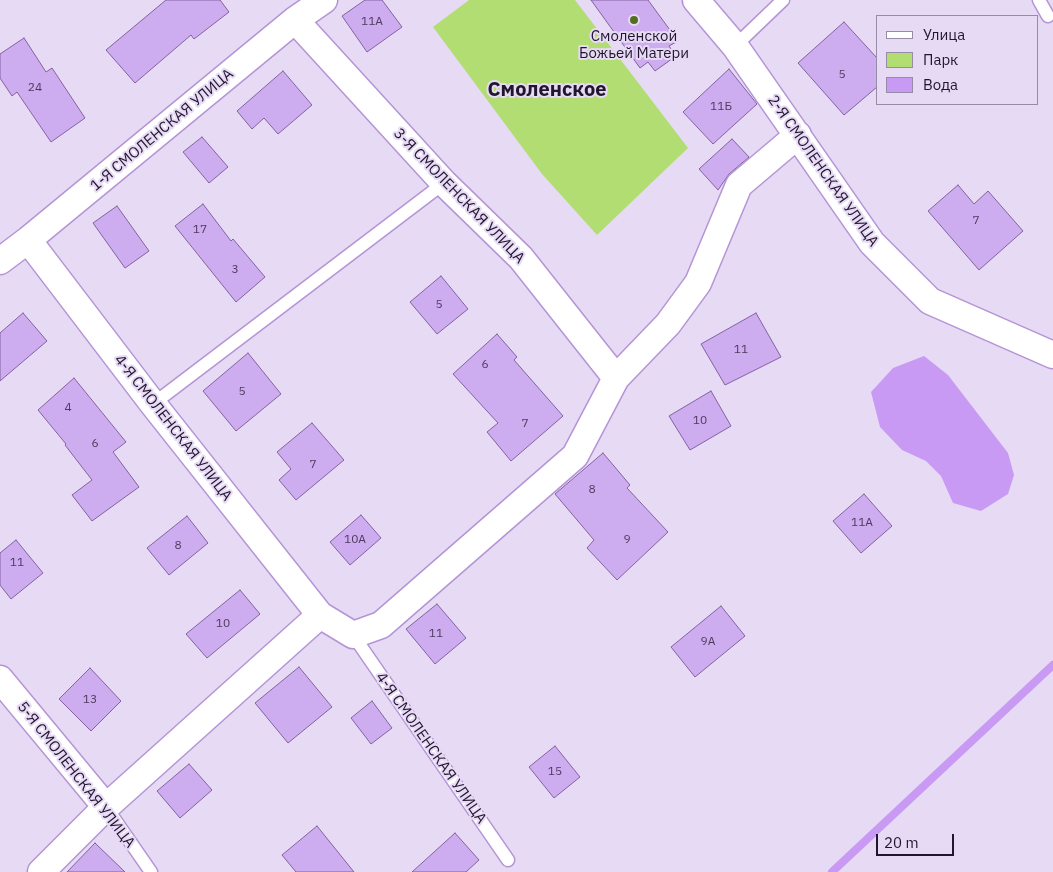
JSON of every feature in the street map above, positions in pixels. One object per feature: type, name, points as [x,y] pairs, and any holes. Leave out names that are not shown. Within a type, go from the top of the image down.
[{"type":"street","name":"1-Я СМОЛЕНСКАЯ УЛИЦА","points":[[0,261],[295,20],[324,0]]},
{"type":"street","name":"2-Я СМОЛЕНСКАЯ УЛИЦА","points":[[696,0],[735,46],[872,243],[930,301],[1053,355]]},
{"type":"street","name":"3-Я СМОЛЕНСКАЯ УЛИЦА","points":[[295,20],[444,183],[521,258],[616,378]]},
{"type":"street","points":[[41,872],[106,807],[320,615],[353,635],[380,625],[575,456],[616,378],[668,324],[698,283],[740,185],[798,135]]},
{"type":"street","name":"4-Я СМОЛЕНСКАЯ УЛИЦА","points":[[28,240],[153,404],[320,615]]},
{"type":"street","name":"5-Я СМОЛЕНСКАЯ УЛИЦА","points":[[0,680],[106,807]]},
{"type":"lane","points":[[735,46],[783,0]]},
{"type":"lane","points":[[1039,0],[1048,16]]},
{"type":"lane","points":[[153,404],[444,183]]},
{"type":"lane","name":"4-Я СМОЛЕНСКАЯ УЛИЦА","points":[[353,635],[508,860]]},
{"type":"lane","name":"5-Я СМОЛЕНСКАЯ УЛИЦА","points":[[106,807],[151,872]]},
{"type":"green space","points":[[469,0],[575,0],[688,148],[597,235],[542,174],[433,27]]},
{"type":"water","points":[[924,356],[948,375],[1008,453],[1014,475],[1008,494],[981,511],[953,503],[941,476],[926,461],[902,450],[880,427],[871,392],[893,368]]},
{"type":"building","points":[[166,0],[220,0],[229,12],[194,39],[191,35],[135,83],[106,50]]},
{"type":"building","points":[[365,0],[382,0],[402,27],[367,52],[342,16]]},
{"type":"building","name":"Смоленской Божьей Матери","points":[[591,0],[648,0],[678,41],[669,46],[676,56],[655,71],[648,62],[640,68]]},
{"type":"building","points":[[844,22],[876,57],[876,88],[844,115],[798,63]]},
{"type":"building","points":[[24,38],[46,72],[52,68],[85,118],[51,142],[17,92],[12,96],[0,78],[0,54]]},
{"type":"building","points":[[729,69],[757,104],[713,144],[683,112]]},
{"type":"building","points":[[283,71],[312,105],[278,134],[264,118],[252,129],[237,111]]},
{"type":"building","points":[[202,137],[228,167],[209,183],[183,152]]},
{"type":"building","points":[[732,139],[749,157],[729,174],[718,190],[699,169]]},
{"type":"building","points":[[958,185],[974,204],[988,191],[1023,231],[979,270],[928,211]]},
{"type":"building","points":[[203,204],[231,241],[233,239],[265,277],[236,302],[175,226]]},
{"type":"building","points":[[117,206],[149,251],[125,268],[93,223]]},
{"type":"building","points":[[441,276],[468,309],[437,334],[410,302]]},
{"type":"building","points":[[23,313],[47,341],[0,381],[0,333]]},
{"type":"building","points":[[756,313],[781,357],[725,385],[701,344]]},
{"type":"building","points":[[497,334],[517,357],[514,360],[563,416],[511,461],[487,432],[498,423],[453,374]]},
{"type":"building","points":[[248,353],[281,394],[236,431],[203,391]]},
{"type":"building","points":[[74,378],[126,442],[113,452],[139,487],[92,521],[72,495],[92,480],[38,410]]},
{"type":"building","points":[[711,391],[731,426],[690,450],[669,416]]},
{"type":"building","points":[[312,423],[344,460],[296,500],[279,480],[291,469],[277,452]]},
{"type":"building","points":[[603,453],[630,485],[627,488],[668,532],[617,580],[587,548],[594,540],[555,494]]},
{"type":"building","points":[[864,494],[892,526],[861,553],[833,521]]},
{"type":"building","points":[[361,515],[381,538],[350,565],[330,542]]},
{"type":"building","points":[[187,516],[208,543],[169,575],[147,548]]},
{"type":"building","points":[[16,540],[43,573],[11,599],[0,585],[0,553]]},
{"type":"building","points":[[240,590],[260,614],[207,658],[186,634]]},
{"type":"building","points":[[437,604],[466,638],[435,664],[406,629]]},
{"type":"building","points":[[721,606],[745,636],[695,677],[671,647]]},
{"type":"building","points":[[299,667],[332,707],[288,743],[255,703]]},
{"type":"building","points":[[90,668],[121,701],[91,731],[59,699]]},
{"type":"building","points":[[372,701],[392,728],[371,744],[351,718]]},
{"type":"building","points":[[555,746],[580,777],[554,798],[529,767]]},
{"type":"building","points":[[189,764],[212,790],[180,818],[157,791]]},
{"type":"building","points":[[317,826],[354,872],[296,872],[282,855]]},
{"type":"building","points":[[455,833],[479,860],[466,872],[412,872]]},
{"type":"building","points":[[95,843],[125,872],[67,872]]},
{"type":"waterway","points":[[832,872],[1053,665]]},
{"type":"place","name":"Смоленской Божьей Матери","points":[[634,20]]},
{"type":"district","name":"Смоленское","points":[[547,90]]}]
